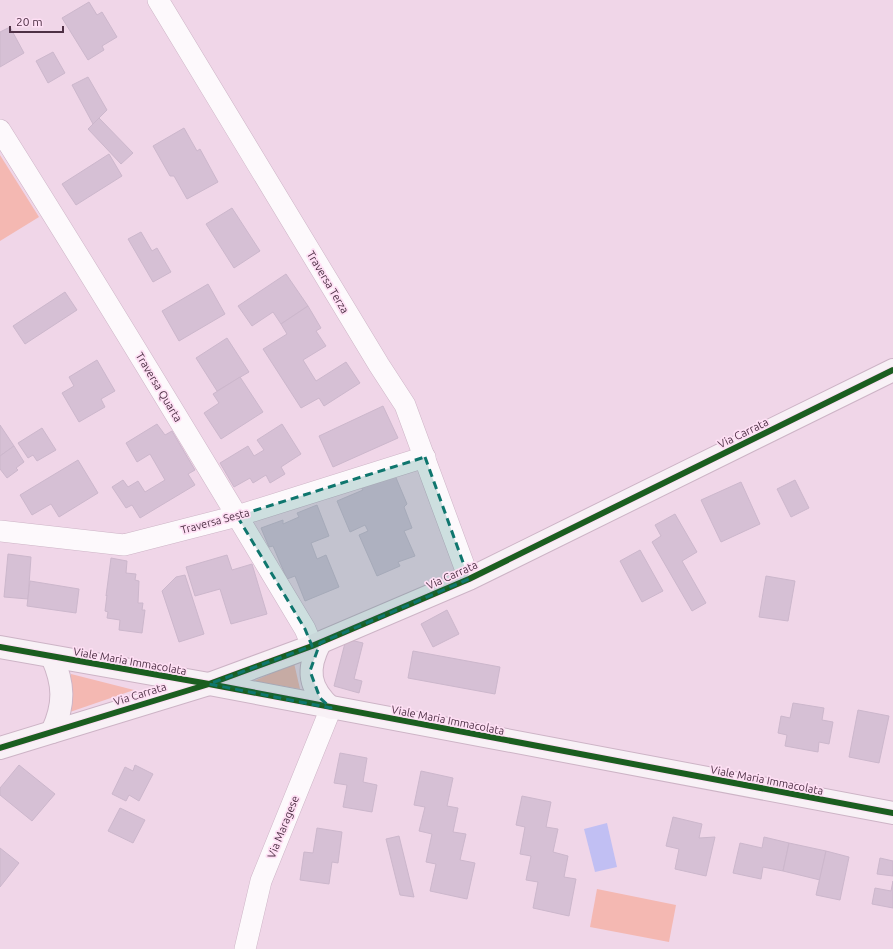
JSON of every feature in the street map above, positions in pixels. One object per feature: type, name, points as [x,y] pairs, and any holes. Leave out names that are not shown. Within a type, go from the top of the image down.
[{"type":"street","name":"Traversa Terza","points":[[158,0],[379,366],[405,405],[469,579]]},
{"type":"street","name":"Traversa Quarta","points":[[0,130],[69,240],[316,645]]},
{"type":"street","name":"Via Carrata","points":[[0,748],[209,684],[316,645],[469,579],[893,370]]},
{"type":"street","name":"Traversa Sesta","points":[[0,531],[124,545],[237,516],[425,456]]},
{"type":"street","points":[[316,645],[310,671],[313,685],[320,698],[331,708]]},
{"type":"street","name":"Viale Maria Immacolata","points":[[0,647],[209,684],[893,813]]},
{"type":"street","points":[[52,657],[58,672],[62,703],[60,715],[52,732]]},
{"type":"street","name":"Via Maragese","points":[[245,949],[261,881],[331,708]]},
{"type":"highlighted area","points":[[425,457],[469,579],[320,643],[310,671],[320,698],[331,708],[209,684],[312,646],[305,629],[237,516]]},
{"type":"shaded area","points":[[0,155],[39,217],[0,241]]},
{"type":"shaded area","points":[[294,663],[300,689],[254,681]]},
{"type":"shaded area","points":[[71,674],[134,690],[70,712]]},
{"type":"shaded area","points":[[597,889],[676,905],[669,942],[590,927]]},
{"type":"water","points":[[607,823],[617,867],[595,872],[584,829]]},
{"type":"building","points":[[89,2],[97,15],[102,12],[117,37],[102,46],[104,50],[88,60],[62,18]]},
{"type":"building","points":[[10,27],[24,53],[0,67],[0,32]]},
{"type":"building","points":[[53,52],[65,73],[48,83],[36,61]]},
{"type":"building","points":[[88,77],[107,110],[93,124],[72,85]]},
{"type":"building","points":[[99,118],[133,153],[121,164],[88,129]]},
{"type":"building","points":[[184,128],[197,151],[200,149],[218,182],[187,199],[174,176],[170,176],[153,146]]},
{"type":"building","points":[[109,154],[122,176],[76,205],[62,184]]},
{"type":"building","points":[[232,208],[260,251],[234,268],[206,224]]},
{"type":"building","points":[[141,232],[152,251],[157,248],[171,272],[153,282],[128,239]]},
{"type":"building","points":[[286,274],[308,306],[281,324],[273,312],[252,326],[238,306]]},
{"type":"building","points":[[208,284],[225,314],[179,341],[162,311]]},
{"type":"building","points":[[65,292],[77,310],[25,344],[13,326]]},
{"type":"building","points":[[308,306],[321,328],[316,331],[326,346],[303,360],[316,381],[346,362],[360,383],[324,406],[319,398],[301,408],[263,349],[287,334],[281,324]]},
{"type":"building","points":[[227,338],[249,372],[217,391],[196,358]]},
{"type":"building","points":[[97,360],[115,391],[101,399],[105,407],[79,422],[62,393],[74,386],[69,377]]},
{"type":"building","points":[[240,377],[263,412],[221,439],[204,413],[219,403],[213,394]]},
{"type":"building","points":[[383,406],[398,438],[333,467],[319,436]]},
{"type":"building","points":[[157,424],[165,435],[172,431],[195,470],[188,474],[195,485],[140,518],[132,505],[126,508],[112,487],[123,480],[128,487],[138,481],[145,492],[165,480],[150,454],[137,462],[126,443]]},
{"type":"building","points":[[282,424],[301,454],[281,467],[285,474],[270,483],[266,475],[253,483],[250,478],[234,487],[220,463],[248,446],[254,456],[264,450],[257,440]]},
{"type":"building","points":[[0,425],[14,446],[0,456]]},
{"type":"building","points":[[42,428],[56,450],[37,461],[33,455],[28,458],[18,443]]},
{"type":"building","points":[[14,446],[24,462],[16,468],[18,470],[7,478],[0,469],[0,456]]},
{"type":"building","points":[[78,460],[98,493],[59,517],[51,504],[32,515],[20,495]]},
{"type":"building","points":[[394,473],[407,504],[404,507],[412,528],[404,531],[415,556],[398,562],[400,566],[377,576],[359,535],[368,531],[365,525],[350,532],[337,501],[363,490],[361,487]]},
{"type":"building","points":[[795,480],[809,508],[791,517],[777,489]]},
{"type":"building","points":[[741,482],[760,524],[721,542],[701,500]]},
{"type":"building","points":[[317,505],[329,536],[311,543],[317,559],[326,555],[339,587],[305,601],[295,576],[287,579],[273,546],[269,547],[261,528],[283,520],[283,524],[299,517],[297,513]]},
{"type":"building","points":[[675,514],[697,552],[682,561],[706,603],[692,611],[652,542],[661,536],[655,525]]},
{"type":"building","points":[[640,550],[663,591],[642,602],[620,561]]},
{"type":"building","points":[[8,554],[31,557],[28,599],[4,597]]},
{"type":"building","points":[[227,555],[232,570],[252,564],[267,614],[231,624],[220,589],[195,596],[186,567]]},
{"type":"building","points":[[111,558],[127,561],[126,573],[136,574],[135,580],[139,581],[138,603],[143,603],[142,610],[145,610],[142,633],[119,630],[120,620],[107,618],[108,612],[105,611],[107,595],[106,596]]},
{"type":"building","points":[[185,575],[204,634],[179,642],[162,591],[176,577]]},
{"type":"building","points":[[766,576],[795,581],[788,621],[759,617]]},
{"type":"building","points":[[30,581],[79,589],[76,613],[27,606]]},
{"type":"building","points":[[447,610],[459,634],[433,647],[421,624]]},
{"type":"building","points":[[346,639],[363,643],[354,679],[362,681],[359,693],[334,686]]},
{"type":"building","points":[[413,651],[500,667],[495,694],[408,678]]},
{"type":"building","points":[[793,703],[824,708],[822,720],[833,722],[829,744],[819,742],[818,752],[785,746],[787,735],[778,733],[781,716],[790,718]]},
{"type":"building","points":[[858,710],[889,716],[879,763],[849,757]]},
{"type":"building","points":[[340,753],[367,758],[363,782],[377,785],[372,812],[343,807],[347,785],[334,783]]},
{"type":"building","points":[[19,765],[55,794],[32,821],[0,795],[0,788]]},
{"type":"building","points":[[135,765],[153,774],[139,801],[129,795],[126,801],[112,794],[125,767],[133,771]]},
{"type":"building","points":[[421,771],[453,778],[447,806],[458,808],[453,832],[466,834],[460,860],[475,863],[467,899],[430,891],[436,864],[426,862],[432,834],[419,831],[425,807],[414,805]]},
{"type":"building","points":[[522,796],[551,802],[546,827],[558,829],[553,852],[568,856],[564,877],[576,879],[569,916],[533,908],[538,882],[526,880],[531,856],[520,854],[525,827],[516,825]]},
{"type":"building","points":[[120,808],[145,820],[133,843],[108,831]]},
{"type":"building","points":[[673,817],[702,824],[699,838],[715,837],[706,876],[675,869],[679,849],[666,846]]},
{"type":"building","points":[[317,828],[342,832],[338,863],[332,862],[329,884],[300,880],[304,852],[313,853]]},
{"type":"building","points":[[399,836],[414,897],[400,895],[386,839]]},
{"type":"building","points":[[764,837],[789,843],[783,871],[763,867],[761,879],[733,873],[740,843],[762,848]]},
{"type":"building","points":[[789,843],[826,851],[820,880],[783,871]]},
{"type":"building","points":[[0,848],[19,863],[0,887]]},
{"type":"building","points":[[826,851],[849,857],[840,900],[816,895]]},
{"type":"building","points":[[880,858],[893,861],[893,876],[877,874]]},
{"type":"building","points":[[893,881],[893,908],[872,904],[875,888],[891,891]]},
{"type":"cycle path","points":[[0,748],[209,684],[312,646],[469,579],[893,370]]},
{"type":"cycle path","points":[[0,647],[209,684],[893,813]]}]
